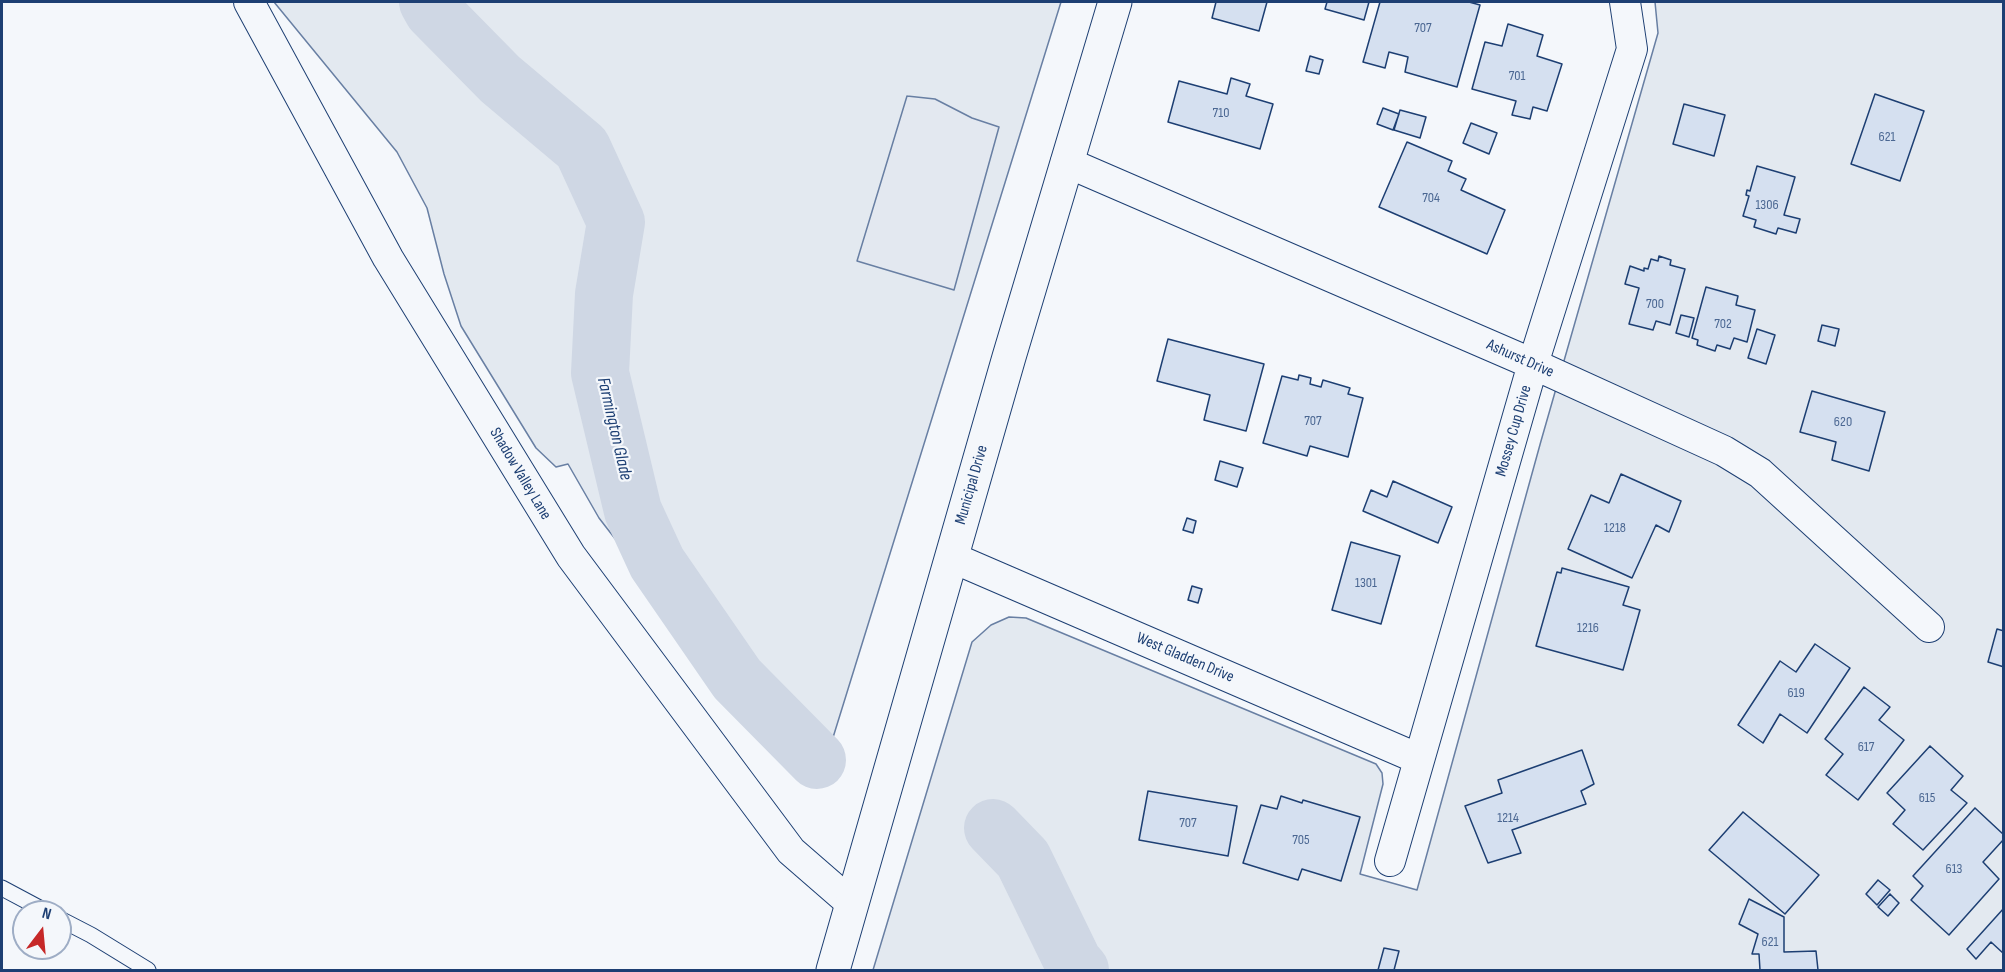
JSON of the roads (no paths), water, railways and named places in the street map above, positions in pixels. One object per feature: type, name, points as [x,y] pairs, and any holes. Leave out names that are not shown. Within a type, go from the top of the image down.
[{"type":"main road","name":"Municipal Drive","points":[[833,970],[951,556],[1115,2]]},
{"type":"street","name":"Shadow Valley Lane","points":[[249,2],[388,258],[571,556],[791,851],[852,904]]},
{"type":"street","name":"Mossey Cup Drive","points":[[1390,861],[1533,364],[1632,49],[1625,2]]},
{"type":"street","name":"Ashurst Drive","points":[[1066,162],[1533,364],[1724,451],[1760,473],[1929,627]]},
{"type":"street","name":"West Gladden Drive","points":[[951,556],[1419,759]]},
{"type":"lane","points":[[2,888],[24,900]]},
{"type":"lane","points":[[72,925],[148,970]]},
{"type":"waterway","name":"Farmington Glade","points":[[428,2],[433,11],[500,79],[582,148],[616,222],[604,294],[600,373],[633,511],[657,563],[737,679],[817,760]]},
{"type":"waterway","name":"Farmington Glade","points":[[993,828],[1023,859],[1073,962],[1080,970]]}]
